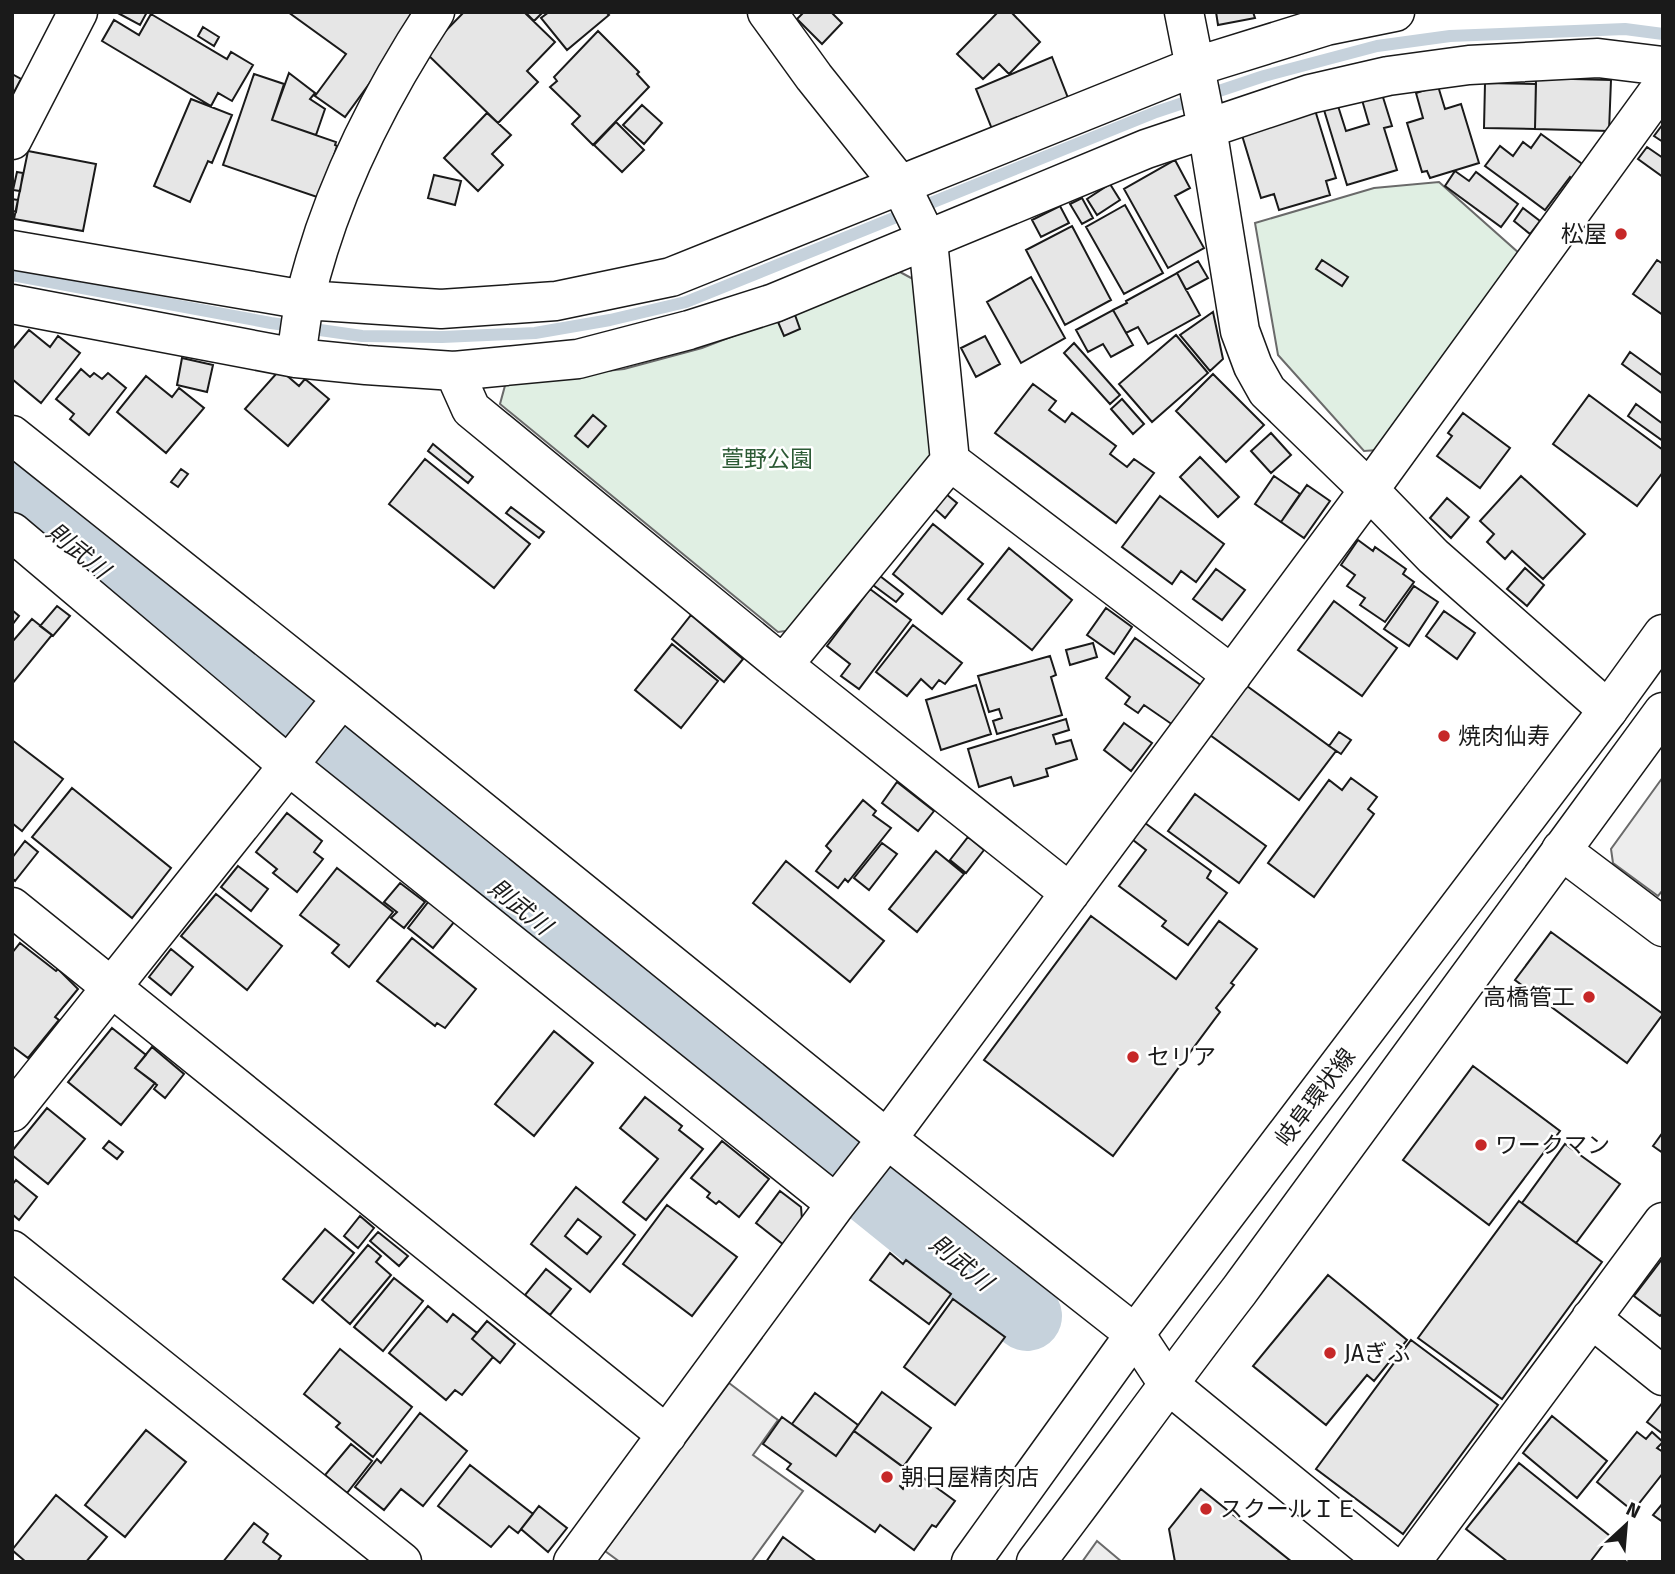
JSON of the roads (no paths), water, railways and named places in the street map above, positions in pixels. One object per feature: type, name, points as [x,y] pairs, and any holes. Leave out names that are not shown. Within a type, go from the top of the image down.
[{"type":"street","points":[[12,140],[78,12]]},
{"type":"street","points":[[301,329],[331,214],[363,136],[401,65],[435,12]]},
{"type":"street","points":[[767,12],[914,213],[950,461],[1232,675]]},
{"type":"street","points":[[1184,12],[1240,331],[1253,366],[1268,391],[1433,556],[1608,710]]},
{"type":"street","points":[[12,250],[454,371],[578,359],[689,330],[774,303],[914,213],[1200,98],[1326,26],[1395,12]]},
{"type":"street","points":[[12,304],[301,329],[441,309],[556,301],[671,277],[1146,149],[1200,98],[1310,94],[1388,76],[1469,65],[1598,58],[1663,66]]},
{"type":"street","points":[[573,1562],[1369,491],[1663,85]]},
{"type":"street","points":[[454,371],[471,409],[783,664],[1070,893]]},
{"type":"street","points":[[12,435],[332,710],[878,1151],[1135,1334],[1168,1384],[1386,1562]]},
{"type":"street","points":[[783,664],[950,461]]},
{"type":"street","points":[[12,532],[841,1199]]},
{"type":"street","name":"岐阜環状線","points":[[971,1562],[1135,1334],[1663,634]]},
{"type":"street","points":[[12,1112],[332,710]]},
{"type":"street","points":[[1036,1562],[1239,1291],[1663,712]]},
{"type":"street","points":[[1561,850],[1663,927]]},
{"type":"street","points":[[12,906],[667,1435]]},
{"type":"street","points":[[1411,1562],[1663,1222]]},
{"type":"street","points":[[12,1250],[402,1562]]},
{"type":"street","points":[[1591,1318],[1663,1376]]},
{"type":"waterway","points":[[12,275],[271,323],[362,336],[442,337],[535,333],[610,320],[686,302],[1156,112],[1264,76],[1377,46],[1450,36],[1625,29],[1663,34]]},
{"type":"waterway","name":"則武川","points":[[12,497],[1027,1316]]},
{"type":"place","name":"松屋","points":[[1621,234]]},
{"type":"place","name":"焼肉仙寿","points":[[1444,736]]},
{"type":"place","name":"高橋管工","points":[[1589,997]]},
{"type":"place","name":"セリア","points":[[1133,1057]]},
{"type":"place","name":"ワークマン","points":[[1481,1145]]},
{"type":"place","name":"JAぎふ","points":[[1330,1353]]},
{"type":"place","name":"朝日屋精肉店","points":[[887,1477]]},
{"type":"place","name":"スクールＩＥ","points":[[1206,1509]]},
{"type":"park label","name":"萱野公園","points":[[767,459]]}]
